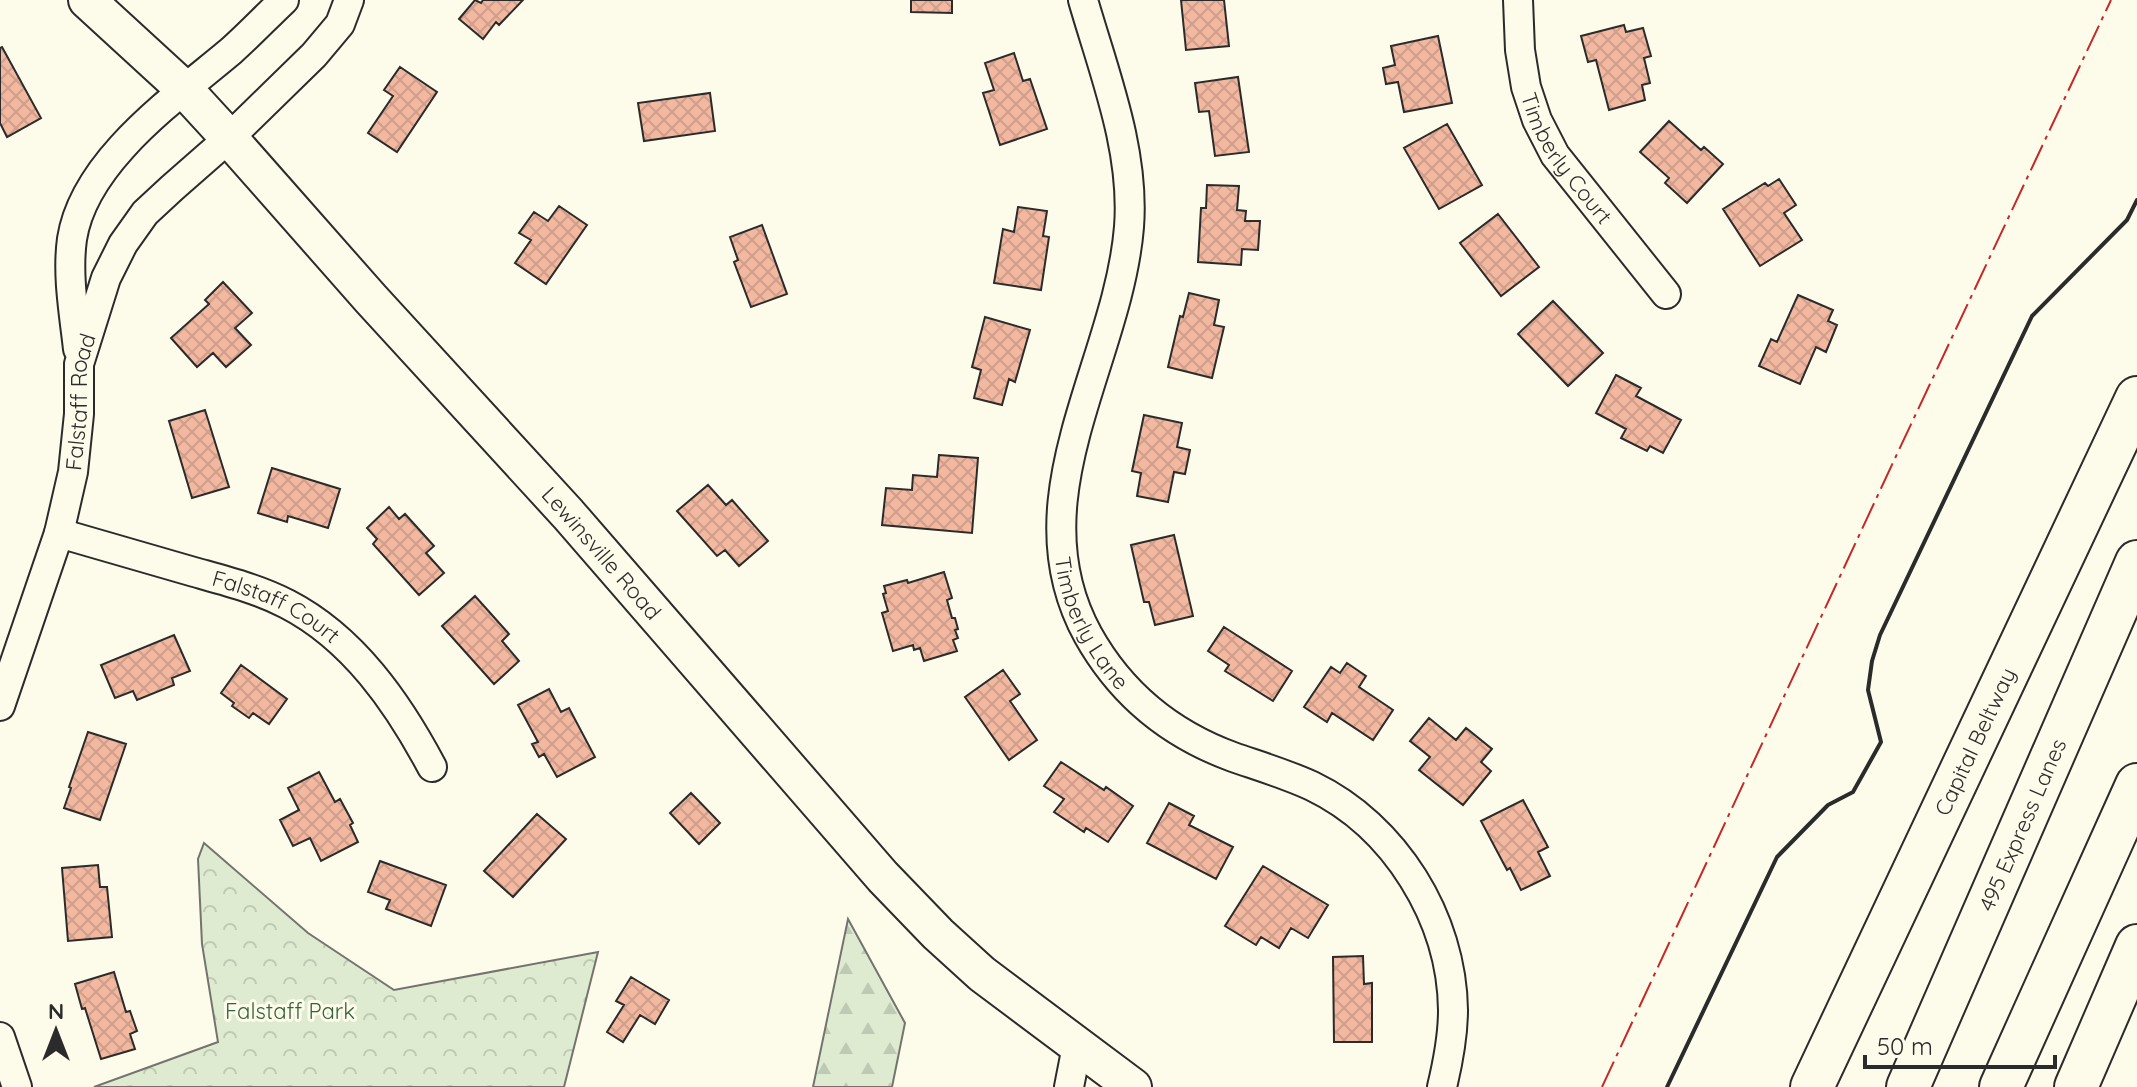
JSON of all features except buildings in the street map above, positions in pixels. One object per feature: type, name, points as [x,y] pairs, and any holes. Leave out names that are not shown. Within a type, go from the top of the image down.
[{"type":"highway","name":"Capital Beltway","points":[[1812,1087],[2137,398]]},
{"type":"highway","name":"495 Express Lanes","points":[[1908,1087],[2137,562]]},
{"type":"highway","points":[[2001,1087],[2137,785]]},
{"type":"highway","points":[[1889,1087],[1985,912]]},
{"type":"highway","points":[[2076,1087],[2134,952]]},
{"type":"highway","points":[[2084,1087],[2134,952]]},
{"type":"main road","name":"Lewinsville Road","points":[[87,0],[184,89],[229,138],[568,514],[883,877],[982,974],[1133,1087]]},
{"type":"street","points":[[79,364],[69,266],[82,205],[99,175],[137,132],[232,50],[284,0]]},
{"type":"street","name":"Falstaff Road","points":[[0,706],[59,533],[73,472],[79,414],[79,364],[106,278],[123,244],[145,213],[229,138],[314,55],[340,24],[349,0]]},
{"type":"street","name":"Timberly Lane","points":[[1083,0],[1121,134],[1129,178],[1129,226],[1123,270],[1064,480],[1061,517],[1063,555],[1071,592],[1086,632],[1108,667],[1135,698],[1165,723],[1198,743],[1314,787],[1348,808],[1376,832],[1400,860],[1422,893],[1433,917],[1449,968],[1453,1009],[1442,1087]]},
{"type":"street","name":"Timberly Court","points":[[1518,0],[1520,50],[1526,87],[1537,120],[1555,155],[1666,294]]},
{"type":"street","name":"Falstaff Court","points":[[59,533],[256,590],[289,605],[324,628],[356,656],[392,700],[432,767]]},
{"type":"street","points":[[0,1037],[17,1087]]},
{"type":"street","points":[[1069,1087],[1077,1046]]},
{"type":"green space","name":"Falstaff Park","points":[[204,843],[308,933],[394,990],[598,952],[564,1087],[94,1087],[218,1042],[202,944],[198,859]]},
{"type":"green space","points":[[848,919],[905,1023],[892,1087],[813,1087]]},
{"type":"wall","points":[[1667,1087],[1777,857],[1828,805],[1853,792],[1881,742],[1868,690],[1880,635],[2032,316],[2127,220],[2137,200]]},
{"type":"power","points":[[1602,1087],[2111,0]]}]
